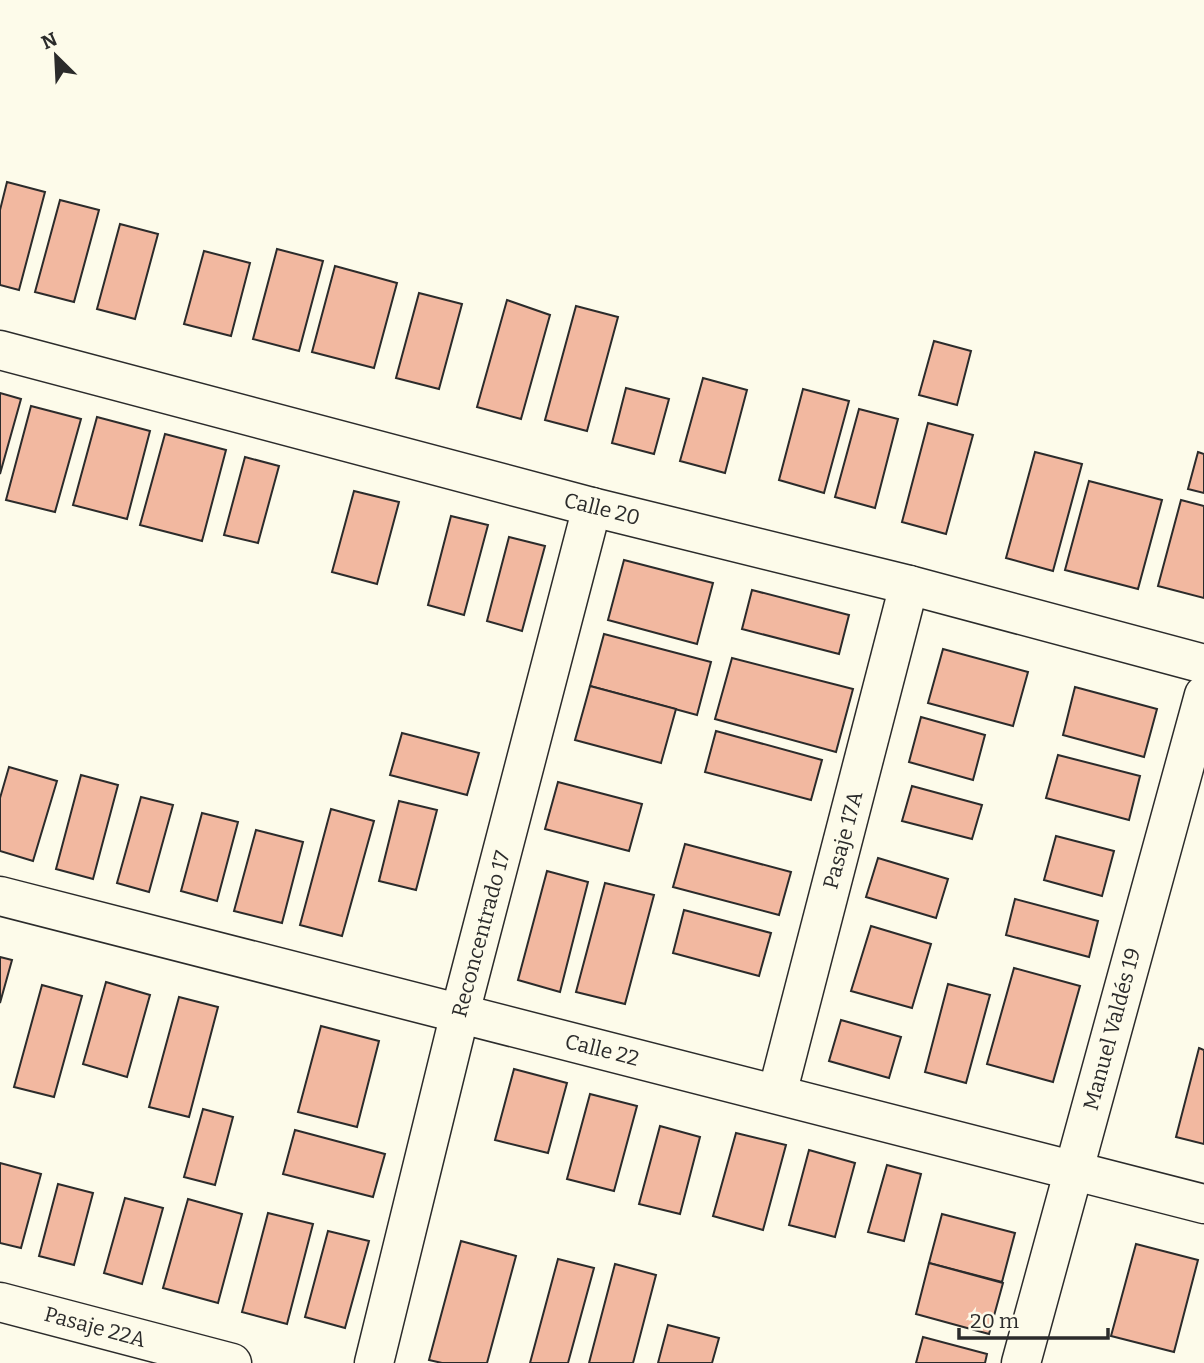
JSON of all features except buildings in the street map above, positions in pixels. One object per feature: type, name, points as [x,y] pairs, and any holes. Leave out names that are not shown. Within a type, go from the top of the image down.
[{"type":"street","name":"Calle 20","points":[[0,350],[592,507],[909,585],[1204,664]]},
{"type":"street","name":"Reconcentrado 17","points":[[374,1363],[460,1013],[592,507]]},
{"type":"street","name":"Pasaje 17A","points":[[777,1094],[909,585]]},
{"type":"street","name":"Manuel Valdés 19","points":[[1021,1363],[1204,695]]},
{"type":"street","name":"Calle 22","points":[[0,896],[1204,1204]]},
{"type":"street","name":"Pasaje 22A","points":[[0,1302],[232,1363]]}]
